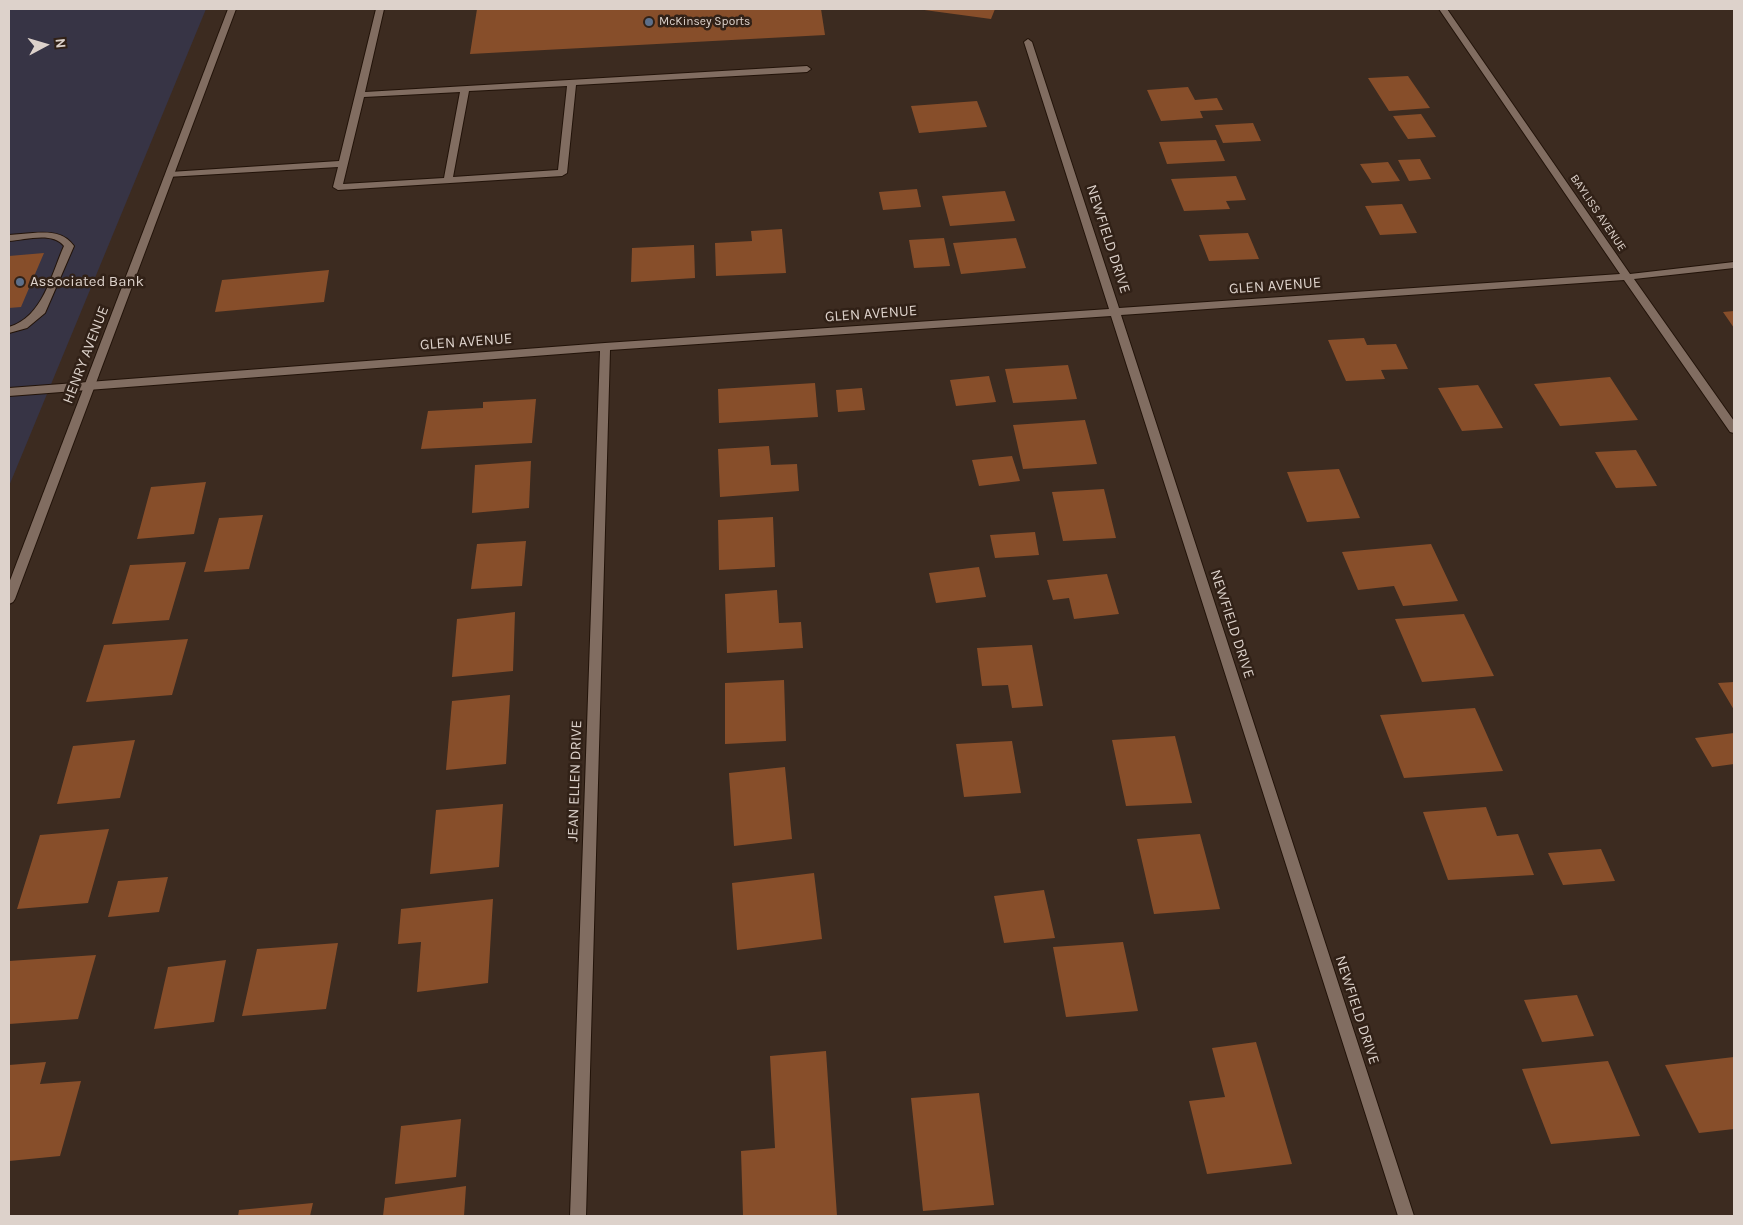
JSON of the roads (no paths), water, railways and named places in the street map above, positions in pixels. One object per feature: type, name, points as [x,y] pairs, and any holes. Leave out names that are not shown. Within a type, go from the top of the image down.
[{"type":"street","name":"HENRY AVENUE","points":[[9,599],[232,9]]},
{"type":"street","points":[[380,9],[338,187],[562,173],[572,82]]},
{"type":"street","name":"BAYLISS AVENUE","points":[[1443,9],[1627,278],[1734,428]]},
{"type":"street","name":"NEWFIELD DRIVE","points":[[1028,42],[1406,1216]]},
{"type":"street","points":[[360,95],[807,69]]},
{"type":"street","points":[[448,180],[464,89]]},
{"type":"street","points":[[170,175],[343,164]]},
{"type":"street","points":[[9,238],[46,236],[62,238],[69,246],[41,311],[23,326],[9,330]]},
{"type":"street","name":"GLEN AVENUE","points":[[9,392],[605,347],[1627,278],[1734,265]]},
{"type":"street","name":"JEAN ELLEN DRIVE","points":[[578,1216],[605,347]]},
{"type":"place","name":"McKinsey Sports","points":[[649,22]]},
{"type":"place","name":"Associated Bank","points":[[20,282]]}]
